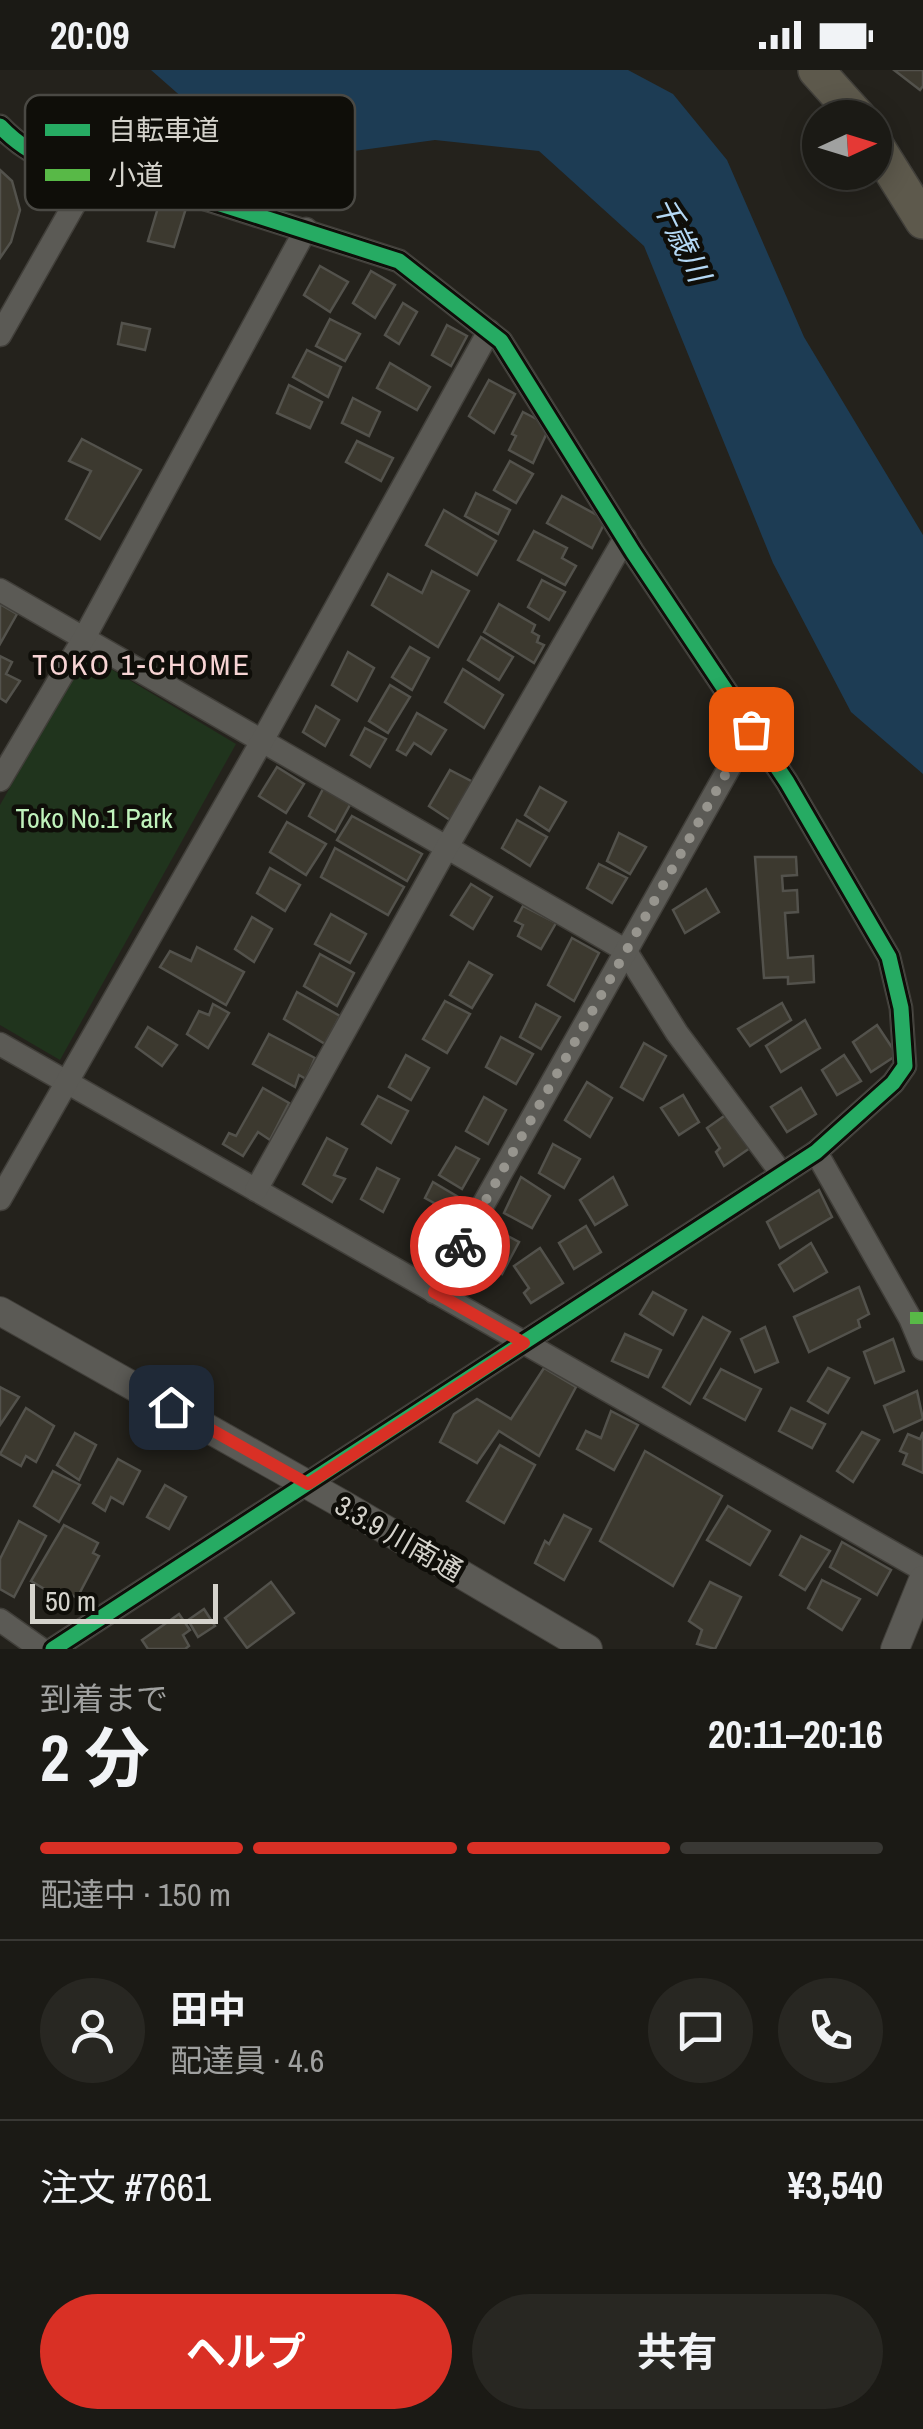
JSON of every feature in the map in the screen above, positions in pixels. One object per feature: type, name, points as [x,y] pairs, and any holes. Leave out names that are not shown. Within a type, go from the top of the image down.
[{"type":"highway","points":[[823,72],[845,100]]},
{"type":"highway","points":[[892,171],[923,221]]},
{"type":"street","points":[[0,126],[25,147]]},
{"type":"street","points":[[0,336],[71,210]]},
{"type":"street","points":[[53,1649],[816,1152],[893,1083],[904,1066],[901,1008],[889,957],[786,782],[625,538],[502,340],[400,261],[306,229],[232,210]]},
{"type":"street","points":[[0,780],[84,638],[306,229]]},
{"type":"street","points":[[0,1198],[262,741],[489,331]]},
{"type":"street","points":[[256,1190],[625,538]]},
{"type":"street","points":[[0,590],[625,950],[676,1033],[782,1174]]},
{"type":"street","points":[[434,1292],[751,729]]},
{"type":"street","points":[[0,1044],[923,1570]]},
{"type":"street","points":[[816,1152],[910,1318],[923,1349]]},
{"type":"street","name":"3.3.9 川南通","points":[[0,1311],[308,1484],[588,1649]]},
{"type":"street","points":[[895,1649],[923,1580]]},
{"type":"street","points":[[0,1620],[40,1649]]},
{"type":"green space","name":"Toko No.1 Park","points":[[86,654],[236,744],[60,1060],[0,1025],[0,805]]},
{"type":"water","name":"千歳川","points":[[151,70],[628,70],[673,94],[727,160],[804,337],[923,535],[923,774],[851,712],[773,563],[644,246],[539,151],[435,140],[355,151],[355,95],[179,95]]},
{"type":"building","points":[[894,70],[923,70],[923,86],[920,90]]},
{"type":"building","points":[[0,170],[12,181],[20,210],[11,242],[0,258]]},
{"type":"building","points":[[157,210],[185,210],[174,247],[148,241]]},
{"type":"building","points":[[320,266],[348,282],[330,312],[304,295]]},
{"type":"building","points":[[371,271],[395,285],[375,318],[353,303]]},
{"type":"building","points":[[403,303],[417,312],[399,344],[385,335]]},
{"type":"building","points":[[330,319],[360,334],[345,361],[316,346]]},
{"type":"building","points":[[122,323],[150,329],[145,350],[118,344]]},
{"type":"building","points":[[447,325],[467,336],[451,366],[432,355]]},
{"type":"building","points":[[307,350],[341,367],[328,397],[293,377]]},
{"type":"building","points":[[390,363],[430,387],[417,410],[377,388]]},
{"type":"building","points":[[489,380],[515,394],[494,433],[469,416]]},
{"type":"building","points":[[289,385],[322,402],[310,428],[277,413]]},
{"type":"building","points":[[353,398],[380,412],[369,436],[342,423]]},
{"type":"building","points":[[523,412],[550,426],[533,463],[509,450]]},
{"type":"building","points":[[82,439],[141,470],[100,539],[66,519],[91,471],[69,461]]},
{"type":"building","points":[[357,441],[393,458],[381,481],[346,462]]},
{"type":"building","points":[[510,461],[533,474],[516,503],[494,490]]},
{"type":"building","points":[[476,493],[510,510],[498,534],[465,516]]},
{"type":"building","points":[[562,496],[606,520],[592,548],[547,523]]},
{"type":"building","points":[[444,510],[496,541],[477,575],[426,545]]},
{"type":"building","points":[[534,531],[567,548],[562,558],[576,566],[565,585],[518,560]]},
{"type":"building","points":[[432,571],[469,591],[438,647],[372,605],[388,574],[422,593]]},
{"type":"building","points":[[542,580],[565,592],[549,620],[528,607]]},
{"type":"building","points":[[0,604],[17,614],[0,644]]},
{"type":"building","points":[[499,604],[535,625],[532,632],[539,636],[537,642],[544,645],[534,663],[484,632]]},
{"type":"building","points":[[481,637],[513,657],[499,680],[468,660]]},
{"type":"building","points":[[410,647],[429,658],[412,690],[392,677]]},
{"type":"building","points":[[348,652],[374,668],[357,701],[332,685]]},
{"type":"building","points":[[0,656],[12,662],[6,674],[20,681],[6,702],[0,698]]},
{"type":"building","points":[[463,669],[503,695],[484,728],[445,702]]},
{"type":"building","points":[[390,685],[410,697],[388,733],[369,721]]},
{"type":"building","points":[[316,706],[339,720],[325,746],[303,732]]},
{"type":"building","points":[[417,713],[446,730],[431,754],[414,743],[406,755],[397,750]]},
{"type":"building","points":[[365,728],[386,739],[370,767],[351,755]]},
{"type":"building","points":[[277,767],[304,784],[286,813],[259,796]]},
{"type":"building","points":[[450,770],[473,782],[450,820],[429,806]]},
{"type":"building","points":[[324,787],[351,803],[335,832],[309,816]]},
{"type":"building","points":[[540,787],[566,802],[549,831],[525,815]]},
{"type":"building","points":[[352,816],[422,854],[407,881],[337,840]]},
{"type":"building","points":[[517,820],[547,837],[530,866],[502,848]]},
{"type":"building","points":[[287,822],[326,844],[306,875],[270,852]]},
{"type":"building","points":[[619,833],[646,847],[630,874],[607,861]]},
{"type":"building","points":[[335,848],[404,887],[388,915],[321,877]]},
{"type":"building","points":[[755,857],[796,857],[797,875],[782,876],[783,891],[797,890],[798,912],[785,913],[788,958],[813,956],[814,982],[788,984],[788,977],[764,978]]},
{"type":"building","points":[[599,864],[627,878],[612,903],[587,888]]},
{"type":"building","points":[[270,868],[300,885],[285,911],[257,893]]},
{"type":"building","points":[[471,884],[492,897],[473,929],[451,915]]},
{"type":"building","points":[[706,889],[719,912],[685,933],[673,910]]},
{"type":"building","points":[[523,906],[556,923],[541,949],[518,936],[523,925],[515,921]]},
{"type":"building","points":[[331,914],[366,934],[350,963],[315,944]]},
{"type":"building","points":[[252,917],[272,929],[254,962],[235,949]]},
{"type":"building","points":[[572,938],[599,953],[574,1001],[548,985]]},
{"type":"building","points":[[197,947],[244,972],[226,1005],[160,967],[170,951],[191,961]]},
{"type":"building","points":[[320,954],[354,973],[337,1006],[304,986]]},
{"type":"building","points":[[469,962],[492,975],[472,1008],[450,995]]},
{"type":"building","points":[[297,992],[340,1016],[325,1044],[284,1019]]},
{"type":"building","points":[[445,1001],[470,1014],[447,1053],[423,1039]]},
{"type":"building","points":[[782,1003],[791,1020],[750,1046],[738,1029]]},
{"type":"building","points":[[213,1004],[229,1013],[208,1048],[187,1034],[199,1011],[209,1015]]},
{"type":"building","points":[[536,1004],[560,1017],[541,1049],[520,1037]]},
{"type":"building","points":[[805,1020],[820,1048],[781,1072],[766,1046]]},
{"type":"building","points":[[877,1025],[897,1055],[871,1072],[853,1042]]},
{"type":"building","points":[[148,1027],[177,1045],[162,1066],[136,1047]]},
{"type":"building","points":[[269,1034],[315,1058],[306,1079],[299,1075],[295,1087],[253,1064]]},
{"type":"building","points":[[501,1037],[533,1054],[516,1084],[486,1067]]},
{"type":"building","points":[[644,1043],[666,1056],[643,1100],[621,1087]]},
{"type":"building","points":[[406,1055],[429,1068],[411,1100],[389,1087]]},
{"type":"building","points":[[844,1055],[861,1081],[837,1095],[822,1070]]},
{"type":"building","points":[[587,1082],[612,1098],[590,1137],[565,1120]]},
{"type":"building","points":[[263,1088],[289,1103],[270,1140],[258,1132],[243,1156],[223,1144],[229,1133],[236,1136]]},
{"type":"building","points":[[801,1088],[816,1114],[787,1132],[771,1107]]},
{"type":"building","points":[[683,1095],[699,1122],[679,1135],[661,1108]]},
{"type":"building","points":[[378,1096],[408,1111],[391,1143],[362,1124]]},
{"type":"building","points":[[484,1097],[506,1110],[488,1144],[466,1131]]},
{"type":"building","points":[[727,1114],[750,1148],[724,1166],[716,1152],[720,1148],[707,1128]]},
{"type":"building","points":[[327,1138],[347,1149],[334,1175],[345,1179],[332,1202],[303,1184]]},
{"type":"building","points":[[553,1144],[580,1159],[564,1188],[539,1173]]},
{"type":"building","points":[[456,1147],[479,1159],[462,1189],[439,1175]]},
{"type":"building","points":[[377,1168],[399,1179],[383,1212],[361,1199]]},
{"type":"building","points":[[521,1177],[550,1196],[532,1228],[504,1213]]},
{"type":"building","points":[[613,1177],[627,1205],[595,1225],[580,1200]]},
{"type":"building","points":[[433,1182],[465,1201],[442,1245],[421,1232],[434,1203],[425,1198]]},
{"type":"building","points":[[819,1190],[832,1217],[780,1248],[767,1222]]},
{"type":"building","points":[[586,1226],[601,1252],[574,1269],[559,1243]]},
{"type":"building","points":[[491,1227],[519,1242],[502,1274],[475,1261]]},
{"type":"building","points":[[811,1243],[827,1272],[794,1291],[779,1265]]},
{"type":"building","points":[[540,1248],[563,1283],[531,1303],[524,1293],[529,1288],[514,1266]]},
{"type":"building","points":[[859,1287],[869,1314],[858,1320],[860,1327],[809,1352],[794,1317]]},
{"type":"building","points":[[653,1292],[686,1310],[673,1335],[640,1314]]},
{"type":"building","points":[[703,1317],[730,1332],[690,1404],[663,1387]]},
{"type":"building","points":[[765,1327],[778,1362],[755,1372],[741,1339]]},
{"type":"building","points":[[625,1334],[661,1350],[648,1377],[612,1361]]},
{"type":"building","points":[[893,1339],[904,1371],[875,1383],[864,1352]]},
{"type":"building","points":[[544,1368],[576,1387],[539,1456],[499,1431],[477,1463],[440,1442],[454,1414],[477,1399],[511,1419]]},
{"type":"building","points":[[828,1368],[849,1378],[828,1413],[808,1401]]},
{"type":"building","points":[[721,1369],[761,1389],[745,1420],[704,1398]]},
{"type":"building","points":[[0,1387],[19,1397],[0,1425]]},
{"type":"building","points":[[917,1391],[923,1419],[894,1432],[884,1406]]},
{"type":"building","points":[[26,1408],[54,1426],[36,1462],[26,1456],[21,1466],[0,1454]]},
{"type":"building","points":[[791,1408],[825,1424],[812,1448],[779,1431]]},
{"type":"building","points":[[611,1411],[638,1425],[614,1470],[577,1449],[586,1431],[601,1438]]},
{"type":"building","points":[[862,1432],[879,1440],[853,1482],[837,1471]]},
{"type":"building","points":[[923,1432],[923,1473],[903,1464],[907,1454],[900,1451],[908,1434],[920,1439]]},
{"type":"building","points":[[75,1433],[96,1445],[79,1480],[57,1465]]},
{"type":"building","points":[[500,1445],[535,1465],[504,1523],[467,1501]]},
{"type":"building","points":[[645,1451],[722,1496],[673,1586],[600,1541]]},
{"type":"building","points":[[118,1459],[140,1471],[123,1504],[111,1497],[105,1511],[93,1503]]},
{"type":"building","points":[[53,1471],[80,1485],[59,1522],[34,1506]]},
{"type":"building","points":[[165,1485],[186,1497],[169,1529],[147,1517]]},
{"type":"building","points":[[728,1506],[770,1531],[750,1565],[707,1540]]},
{"type":"building","points":[[564,1515],[591,1529],[564,1580],[535,1563]]},
{"type":"building","points":[[19,1521],[46,1536],[14,1597],[0,1589],[0,1559]]},
{"type":"building","points":[[64,1525],[98,1543],[93,1553],[99,1556],[77,1598],[67,1592],[63,1600],[31,1581]]},
{"type":"building","points":[[801,1536],[830,1551],[805,1590],[780,1575]]},
{"type":"building","points":[[842,1542],[891,1570],[877,1595],[830,1567]]},
{"type":"building","points":[[822,1580],[860,1599],[842,1630],[808,1608]]},
{"type":"building","points":[[271,1582],[294,1613],[247,1648],[225,1618]]},
{"type":"building","points":[[710,1582],[741,1597],[715,1649],[697,1644],[702,1630],[689,1621]]},
{"type":"building","points":[[204,1609],[215,1626],[198,1637],[188,1620]]},
{"type":"building","points":[[179,1614],[190,1630],[183,1635],[189,1646],[148,1649],[142,1640]]},
{"type":"marked path","points":[[910,1318],[923,1318]]},
{"type":"cycle path","points":[[0,126],[25,147]]},
{"type":"cycle path","points":[[53,1649],[816,1152],[893,1083],[905,1066],[901,1008],[889,957],[787,782],[633,552],[501,341],[399,261],[239,210]]},
{"type":"way so far","points":[[460,1246],[751,729]]},
{"type":"district","name":"TOKO 1-CHOME","points":[[142,664]]},
{"type":"route","points":[[171,1407],[308,1484],[524,1343],[434,1292],[460,1246]]}]
